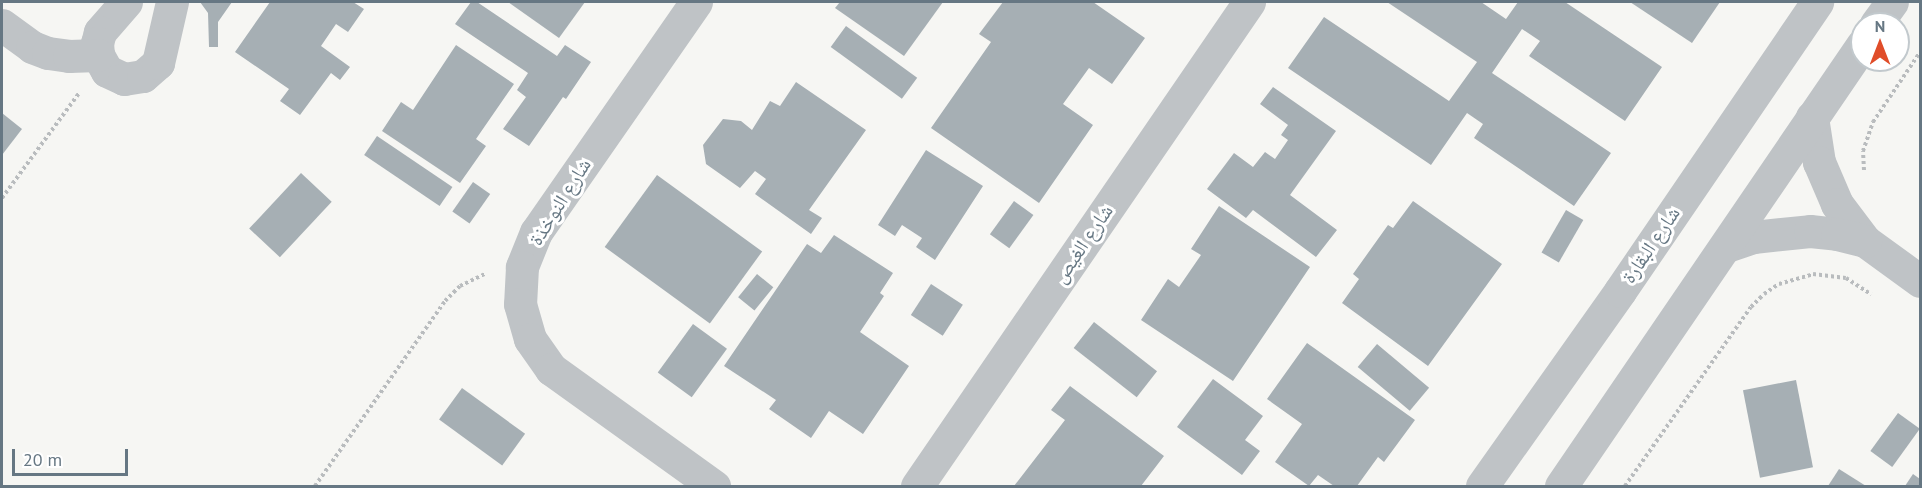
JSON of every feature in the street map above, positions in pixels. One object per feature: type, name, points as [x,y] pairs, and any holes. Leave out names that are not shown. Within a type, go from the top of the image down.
[{"type":"street","points":[[126,2],[100,32],[97,43],[99,59],[107,71],[124,79],[134,79],[152,71],[158,63],[172,2]]},
{"type":"street","name":"شارع النوخذة","points":[[696,2],[536,232],[522,267],[520,304],[531,339],[551,369],[714,486]]},
{"type":"street","name":"شارع الغيص","points":[[917,486],[1249,2]]},
{"type":"street","name":"شارع البقارة","points":[[1482,486],[1620,291],[1817,2]]},
{"type":"street","points":[[2,25],[32,47],[48,53],[99,59]]},
{"type":"street","points":[[1561,486],[1727,246],[1850,62]]},
{"type":"street","points":[[1812,117],[1814,140],[1826,183],[1843,214],[1865,241],[1920,281]]},
{"type":"street","points":[[1727,246],[1754,237],[1810,231],[1838,234],[1865,241]]},
{"type":"path","points":[[1866,178],[1863,151],[1866,136],[1920,52]]},
{"type":"path","points":[[2,198],[99,59]]},
{"type":"path","points":[[315,486],[445,301],[460,286],[479,276],[522,267]]},
{"type":"path","points":[[1625,486],[1750,307],[1764,294],[1796,278],[1829,274],[1846,278],[1874,296]]},
{"type":"building","points":[[200,2],[232,2],[218,22],[218,47],[209,47],[208,13]]},
{"type":"building","points":[[270,2],[353,2],[364,9],[348,32],[336,24],[321,46],[350,67],[340,80],[331,73],[300,115],[280,101],[289,89],[235,52]]},
{"type":"building","points":[[471,2],[477,2],[557,56],[565,45],[591,62],[566,99],[563,97],[529,146],[503,129],[526,97],[517,90],[528,73],[455,24]]},
{"type":"building","points":[[508,2],[585,2],[559,38]]},
{"type":"building","points":[[840,2],[943,2],[904,56],[835,8]]},
{"type":"building","points":[[1003,2],[1093,2],[1145,38],[1112,84],[1089,68],[1063,104],[1093,125],[1039,203],[931,128],[991,42],[979,34]]},
{"type":"building","points":[[1387,2],[1481,2],[1506,19],[1518,2],[1565,2],[1662,67],[1625,121],[1529,56],[1540,41],[1522,29],[1492,73],[1611,153],[1574,206],[1474,138],[1483,124],[1467,113],[1431,165],[1288,68],[1324,17],[1449,101],[1477,62]]},
{"type":"building","points":[[1630,2],[1720,2],[1692,43]]},
{"type":"building","points":[[846,26],[917,78],[902,99],[831,47]]},
{"type":"building","points":[[456,45],[514,84],[476,139],[486,146],[460,183],[382,131],[401,102],[413,110]]},
{"type":"building","points":[[796,82],[866,130],[809,210],[822,218],[811,234],[755,194],[766,179],[755,171],[740,188],[706,164],[703,145],[723,119],[741,121],[752,130],[770,101],[780,106]]},
{"type":"building","points":[[1273,87],[1336,131],[1290,195],[1337,230],[1316,257],[1253,210],[1246,218],[1207,189],[1234,153],[1253,167],[1265,152],[1275,159],[1288,140],[1281,135],[1288,125],[1260,104]]},
{"type":"building","points":[[2,113],[22,129],[2,155]]},
{"type":"building","points":[[377,136],[452,187],[440,206],[364,155]]},
{"type":"building","points":[[926,150],[983,186],[935,260],[916,247],[922,238],[902,225],[895,236],[878,225]]},
{"type":"building","points":[[301,173],[332,202],[280,257],[249,229]]},
{"type":"building","points":[[657,175],[762,251],[710,323],[605,247]]},
{"type":"building","points":[[473,182],[490,194],[470,224],[452,211]]},
{"type":"building","points":[[1014,201],[1033,215],[1009,248],[990,234]]},
{"type":"building","points":[[1413,201],[1502,264],[1428,366],[1342,303],[1359,279],[1353,274],[1388,225],[1393,228]]},
{"type":"building","points":[[1219,206],[1310,267],[1233,381],[1141,320],[1168,279],[1179,287],[1201,255],[1191,249]]},
{"type":"building","points":[[1566,210],[1583,220],[1559,262],[1542,252]]},
{"type":"building","points":[[834,235],[893,273],[880,293],[884,296],[860,332],[909,366],[863,434],[829,411],[811,438],[769,409],[776,400],[724,366],[807,244],[821,253]]},
{"type":"building","points":[[757,274],[773,287],[754,311],[738,297]]},
{"type":"building","points":[[931,284],[963,305],[943,336],[911,315]]},
{"type":"building","points":[[1094,322],[1157,371],[1137,397],[1074,348]]},
{"type":"building","points":[[693,324],[727,349],[692,397],[658,373]]},
{"type":"building","points":[[1307,343],[1415,420],[1384,462],[1378,457],[1357,486],[1334,486],[1318,475],[1309,486],[1275,462],[1302,424],[1267,399]]},
{"type":"building","points":[[1377,344],[1429,388],[1410,411],[1358,367]]},
{"type":"building","points":[[1213,379],[1263,416],[1245,440],[1260,451],[1242,475],[1177,427]]},
{"type":"building","points":[[1796,380],[1813,467],[1760,478],[1743,390]]},
{"type":"building","points":[[1070,386],[1164,456],[1141,486],[1014,486],[1065,420],[1051,410]]},
{"type":"building","points":[[462,388],[525,434],[502,465],[439,420]]},
{"type":"building","points":[[1898,413],[1920,429],[1892,467],[1870,451]]},
{"type":"building","points":[[1839,469],[1866,486],[1828,486]]},
{"type":"building","points":[[1913,474],[1920,479],[1920,486],[1905,486]]}]
